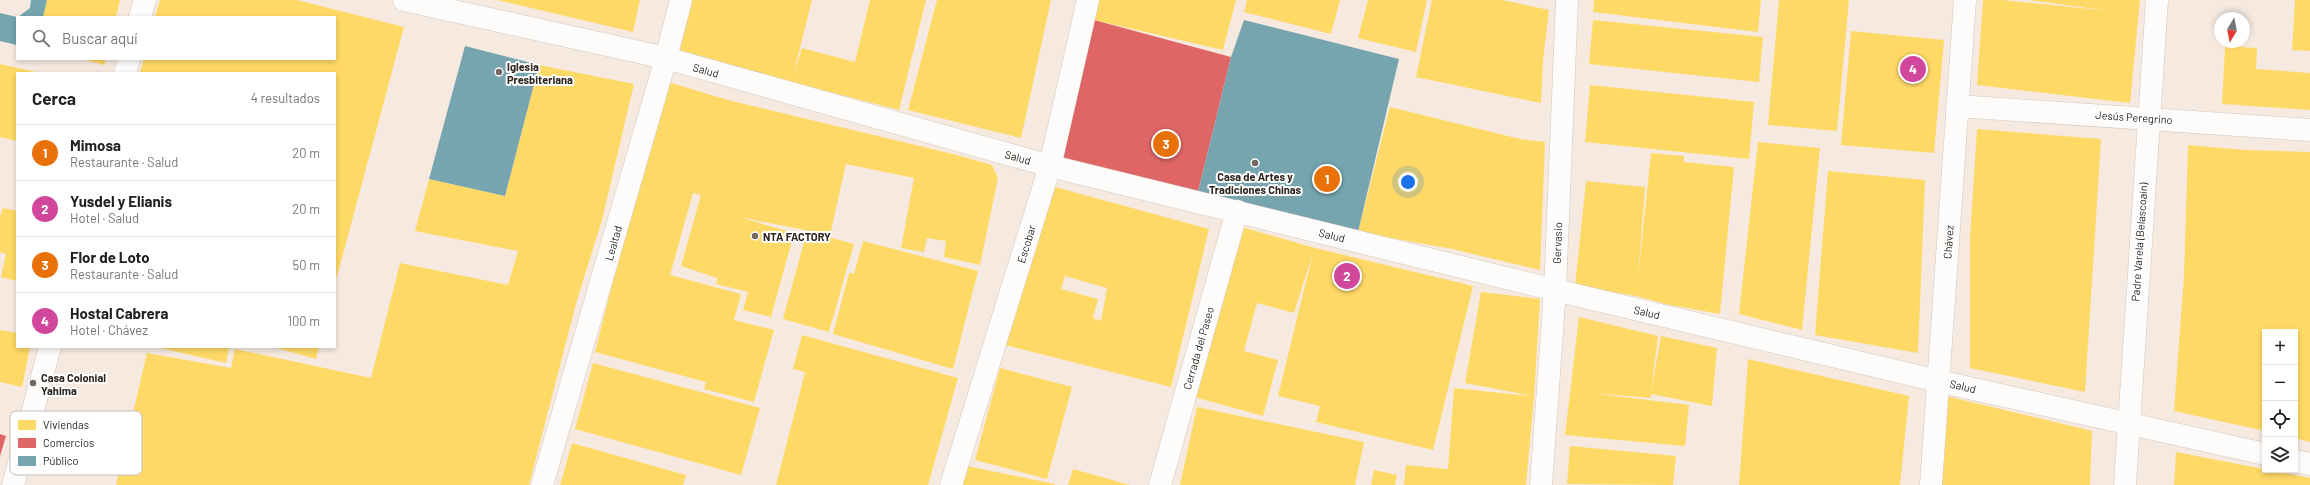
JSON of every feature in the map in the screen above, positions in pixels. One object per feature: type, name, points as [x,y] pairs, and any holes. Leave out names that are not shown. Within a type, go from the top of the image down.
[{"type":"street","points":[[140,16],[145,0]]},
{"type":"street","name":"Salud","points":[[404,0],[666,58],[1050,166],[1555,290],[1938,381],[2262,453]]},
{"type":"street","name":"Lealtad","points":[[542,485],[666,58],[681,0]]},
{"type":"street","name":"Escobar","points":[[951,485],[1050,166],[1088,0]]},
{"type":"street","name":"Gervasio","points":[[1541,485],[1555,290],[1567,0]]},
{"type":"street","name":"Chávez","points":[[1931,485],[1965,0]]},
{"type":"street","name":"Padre Varela (Belascoaín)","points":[[2125,485],[2148,118],[2157,0]]},
{"type":"street","points":[[125,72],[129,60]]},
{"type":"street","name":"Jesús Peregrino","points":[[1957,106],[2310,130]]},
{"type":"street","name":"Cerrada del Paseo","points":[[1160,485],[1237,212]]},
{"type":"street","points":[[33,411],[50,348]]},
{"type":"street","points":[[2298,462],[2310,464]]},
{"type":"street","points":[[13,485],[16,475]]},
{"type":"building: Viviendas","points":[[47,0],[120,0],[116,16],[43,16]]},
{"type":"building: Viviendas","points":[[160,0],[297,0],[404,27],[336,280],[336,72],[140,72],[144,60],[336,60],[336,16],[155,16]]},
{"type":"building: Viviendas","points":[[497,0],[640,0],[633,32]]},
{"type":"building: Viviendas","points":[[690,0],[812,0],[793,76],[802,48],[855,62],[870,0],[926,0],[899,110],[677,52]]},
{"type":"building: Viviendas","points":[[937,0],[1051,0],[1021,138],[908,110]]},
{"type":"building: Viviendas","points":[[1098,0],[1236,0],[1223,50],[1094,20]]},
{"type":"building: Viviendas","points":[[1247,0],[1340,0],[1331,34],[1244,12]]},
{"type":"building: Viviendas","points":[[1368,0],[1427,0],[1416,52],[1358,38]]},
{"type":"building: Viviendas","points":[[1432,0],[1502,0],[1549,10],[1543,60],[1541,103],[1416,77]]},
{"type":"building: Viviendas","points":[[1594,0],[1761,0],[1758,32],[1593,12]]},
{"type":"building: Viviendas","points":[[1779,0],[1849,0],[1837,131],[1768,125]]},
{"type":"building: Viviendas","points":[[1983,0],[2002,0],[2110,11],[2028,0],[2140,0],[2130,103],[1977,85]]},
{"type":"building: Viviendas","points":[[2295,0],[2310,0],[2310,51],[2292,50]]},
{"type":"building: Viviendas","points":[[1593,20],[1763,37],[1759,82],[1589,64]]},
{"type":"building: Viviendas","points":[[1851,31],[1944,40],[1934,153],[1841,145]]},
{"type":"building: Viviendas","points":[[2225,48],[2257,48],[2256,69],[2310,73],[2310,110],[2222,104]]},
{"type":"building: Viviendas","points":[[86,60],[106,60],[104,65]]},
{"type":"building: Viviendas","points":[[0,64],[36,72],[16,72],[16,141],[0,137]]},
{"type":"building: Viviendas","points":[[539,65],[634,84],[602,220],[577,300],[529,485],[116,485],[118,475],[142,475],[142,411],[133,411],[147,353],[231,368],[235,349],[371,378],[400,263],[508,285],[518,251],[415,231],[429,179],[505,196]]},
{"type":"building: Viviendas","points":[[668,82],[728,100],[953,154],[992,165],[998,178],[980,265],[944,257],[946,241],[927,238],[924,252],[901,248],[914,178],[846,164],[830,235],[739,217],[794,233],[771,317],[743,310],[748,292],[716,284],[719,273],[717,278],[681,266],[701,195],[693,193],[670,275],[741,294],[734,320],[774,330],[754,402],[704,389],[706,382],[595,352],[639,179]]},
{"type":"building: Viviendas","points":[[1590,85],[1754,102],[1749,159],[1585,142]]},
{"type":"building: Viviendas","points":[[1390,107],[1520,139],[1545,142],[1540,270],[1452,249],[1358,232]]},
{"type":"building: Viviendas","points":[[1977,129],[2101,139],[2085,392],[1970,368],[1970,237]]},
{"type":"building: Viviendas","points":[[1758,142],[1820,148],[1802,330],[1739,314]]},
{"type":"building: Viviendas","points":[[2188,145],[2246,150],[2310,152],[2310,442],[2298,439],[2298,329],[2262,329],[2262,430],[2174,411],[2184,275]]},
{"type":"building: Viviendas","points":[[1651,153],[1684,156],[1684,162],[1734,167],[1720,314],[1670,305],[1636,296],[1575,286],[1586,181],[1645,187],[1638,278]]},
{"type":"building: Viviendas","points":[[1828,171],[1925,180],[1918,353],[1815,335]]},
{"type":"building: Viviendas","points":[[1055,187],[1209,229],[1171,387],[1005,345]],"holes":[[[1065,276],[1107,288],[1101,321],[1093,318],[1098,299],[1061,289]]]},
{"type":"building: Viviendas","points":[[3,208],[16,211],[16,281],[1,277],[6,254],[0,252],[0,216]]},
{"type":"building: Viviendas","points":[[1242,227],[1315,248],[1473,286],[1433,450],[1316,422],[1320,406],[1278,396],[1313,253],[1294,313],[1257,303],[1244,351],[1278,360],[1263,416],[1194,397]]},
{"type":"building: Viviendas","points":[[807,231],[854,244],[829,332],[783,319]]},
{"type":"building: Viviendas","points":[[863,241],[978,271],[953,369],[833,334],[849,273],[854,274]]},
{"type":"building: Viviendas","points":[[1481,292],[1540,299],[1534,396],[1526,485],[1404,485],[1406,465],[1448,469],[1454,388],[1532,396],[1465,383]]},
{"type":"building: Viviendas","points":[[1579,317],[1658,336],[1651,392],[1661,336],[1717,348],[1712,406],[1651,394],[1651,398],[1592,393],[1689,405],[1685,446],[1565,435]]},
{"type":"building: Viviendas","points":[[0,330],[16,333],[16,348],[30,348],[22,387],[0,382]]},
{"type":"building: Viviendas","points":[[802,335],[958,378],[928,485],[776,485],[805,372],[793,369]]},
{"type":"building: Viviendas","points":[[160,348],[229,348],[226,363]]},
{"type":"building: Viviendas","points":[[277,348],[319,348],[316,359]]},
{"type":"building: Viviendas","points":[[1748,359],[1909,396],[1900,485],[1739,485]]},
{"type":"building: Viviendas","points":[[593,363],[760,408],[741,475],[575,429]]},
{"type":"building: Viviendas","points":[[1000,368],[1072,387],[1047,479],[975,460]]},
{"type":"building: Viviendas","points":[[1946,396],[2092,431],[2090,485],[1938,485]]},
{"type":"building: Viviendas","points":[[1197,407],[1364,442],[1355,485],[1180,485]]},
{"type":"building: Viviendas","points":[[572,443],[686,475],[683,485],[560,485]]},
{"type":"building: Viviendas","points":[[1570,446],[1676,456],[1673,485],[1567,484]]},
{"type":"building: Viviendas","points":[[2176,452],[2262,469],[2262,473],[2284,473],[2310,478],[2310,485],[2174,485]]},
{"type":"building: Viviendas","points":[[967,466],[1055,484],[1055,485],[961,485]]},
{"type":"building: Viviendas","points":[[1073,469],[1130,485],[1068,485]]},
{"type":"building: Viviendas","points":[[1374,470],[1397,475],[1395,485],[1371,485]]},
{"type":"building: Comercios","points":[[1094,20],[1231,57],[1198,192],[1061,160]]},
{"type":"building: Comercios","points":[[0,434],[6,436],[0,456]]},
{"type":"building: Público","points":[[31,0],[47,0],[43,16],[19,16],[30,8]]},
{"type":"building: Público","points":[[0,13],[16,17],[16,45],[0,41]]},
{"type":"building: Público","points":[[1244,20],[1399,59],[1358,232],[1198,192],[1231,57]]},
{"type":"building: Público","points":[[465,46],[539,65],[505,196],[429,179]]},
{"type":"place","name":"Hostal Cabrera","points":[[1913,69]]},
{"type":"place","name":"Iglesia Presbiteriana","points":[[499,72]]},
{"type":"place","name":"Flor de Loto","points":[[1166,144]]},
{"type":"place","name":"Casa de Artes y Tradiciones Chinas","points":[[1255,163]]},
{"type":"place","name":"Mimosa","points":[[1327,179]]},
{"type":"place","name":"NTA FACTORY","points":[[755,236]]},
{"type":"place","name":"Yusdel y Elianis","points":[[1347,276]]},
{"type":"place","name":"Casa Colonial Yahima","points":[[33,383]]}]
